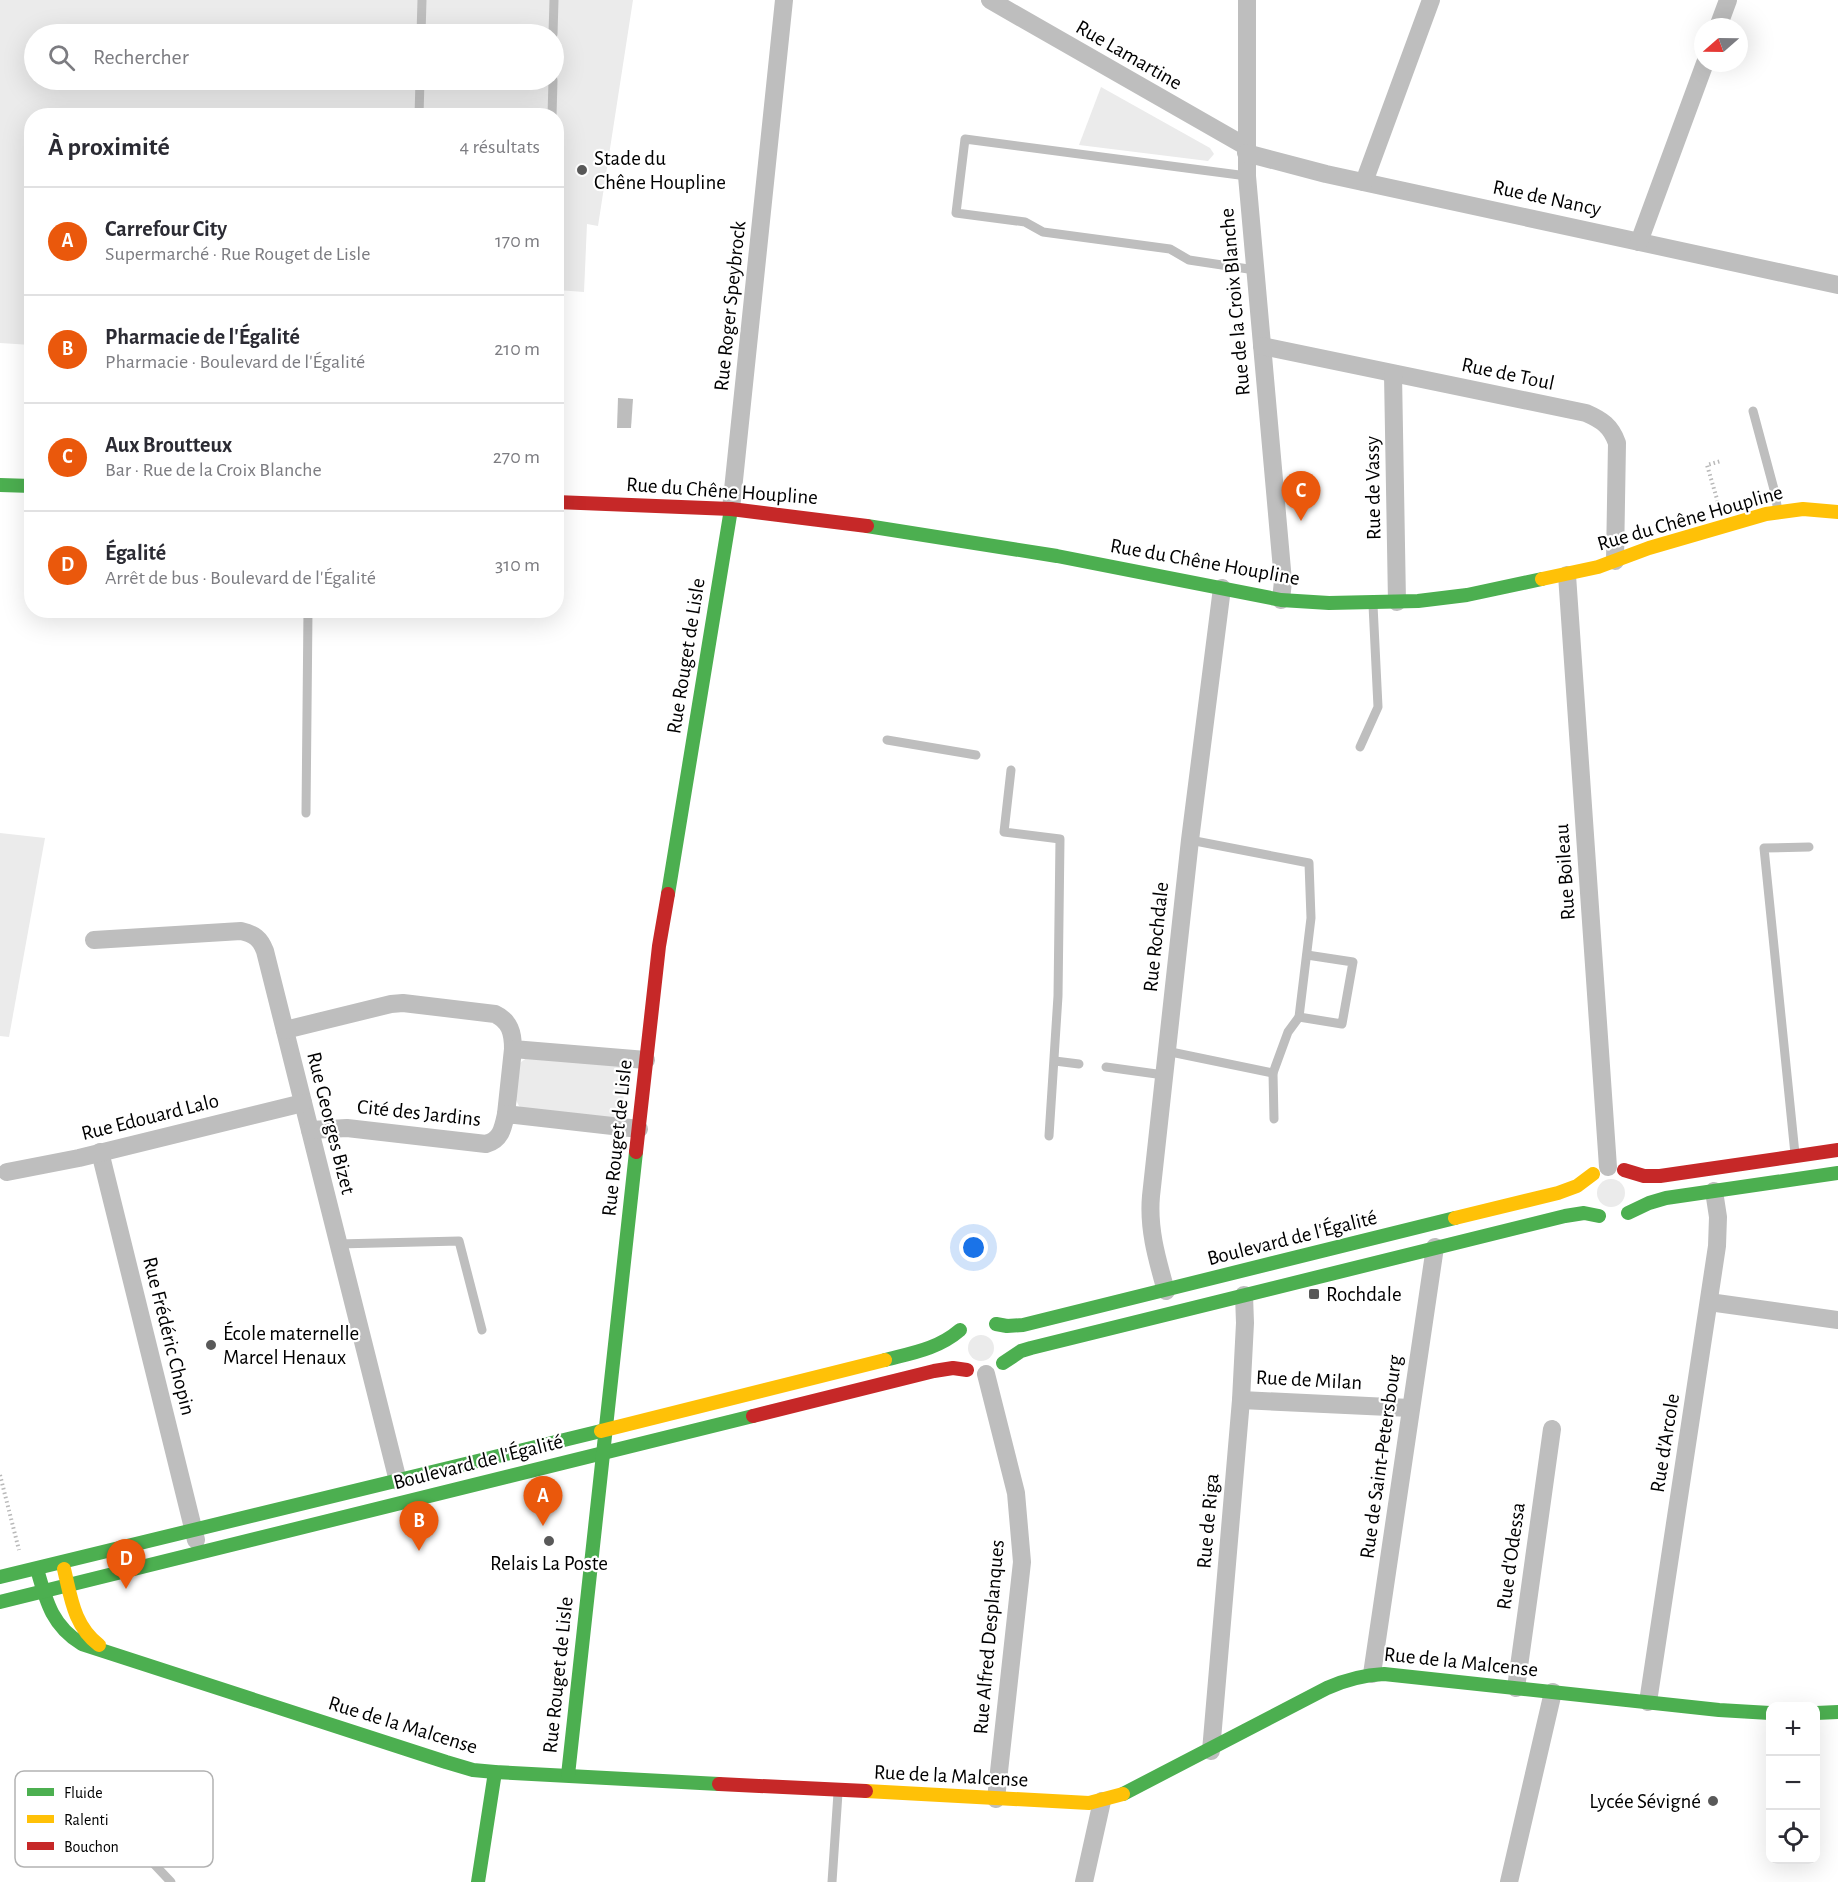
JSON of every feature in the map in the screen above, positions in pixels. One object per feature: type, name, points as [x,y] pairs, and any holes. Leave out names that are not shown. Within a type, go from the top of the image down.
[{"type":"street","name":"Rue Roger Speybrock","points":[[731,509],[784,0]]},
{"type":"street","name":"Rue Lamartine","points":[[990,0],[1246,150]]},
{"type":"street","name":"Rue de la Croix Blanche","points":[[1247,0],[1247,176],[1283,581],[1281,600]]},
{"type":"street","points":[[1364,182],[1431,0]]},
{"type":"street","points":[[1722,18],[1728,0]]},
{"type":"street","points":[[1639,242],[1702,72]]},
{"type":"street","name":"Rue de Nancy","points":[[1246,150],[1364,182],[1838,285]]},
{"type":"street","name":"Rue de Toul","points":[[1262,346],[1586,413],[1599,418],[1614,433],[1617,443],[1616,561]]},
{"type":"street","name":"Rue de Vassy","points":[[1393,374],[1397,602]]},
{"type":"street","points":[[0,486],[24,486]]},
{"type":"street","name":"Rue du Chêne Houpline","points":[[564,502],[731,509],[863,525],[1057,556],[1281,600],[1303,602],[1397,602],[1467,595],[1567,575],[1616,561],[1649,548],[1778,512],[1803,509],[1838,512]]},
{"type":"street","name":"Rue Rouget de Lisle","points":[[568,1776],[659,946],[731,509]]},
{"type":"street","name":"Rue Boileau","points":[[1567,575],[1608,1170]]},
{"type":"street","name":"Rue Rochdale","points":[[1166,1291],[1151,1234],[1149,1215],[1190,840],[1222,588]]},
{"type":"street","name":"Rue Georges Bizet","points":[[94,940],[241,931],[256,936],[265,951],[398,1481]]},
{"type":"street","name":"Cité des Jardins","points":[[285,1030],[384,1005],[403,1003],[495,1014],[507,1023],[513,1038],[506,1114],[501,1134],[494,1141],[486,1144],[347,1128],[310,1130]]},
{"type":"street","points":[[513,1049],[646,1060]]},
{"type":"street","name":"Rue Edouard Lalo","points":[[7,1172],[303,1103]]},
{"type":"street","name":"Cité des Jardins","points":[[506,1114],[639,1129]]},
{"type":"street","points":[[1608,1170],[1631,1175],[1637,1192],[1633,1207],[1613,1217],[1591,1210],[1585,1198],[1586,1185],[1608,1170],[1644,1176],[1660,1176],[1838,1149]]},
{"type":"street","name":"Rue Frédéric Chopin","points":[[100,1152],[200,1553]]},
{"type":"street","name":"Boulevard de l'Égalité","points":[[0,1577],[928,1349],[978,1324],[1023,1325],[1558,1193],[1608,1170]]},
{"type":"street","name":"Boulevard de l'Égalité","points":[[1003,1364],[1013,1356],[1031,1348],[1565,1216],[1584,1213],[1613,1217],[1656,1200],[1838,1173]]},
{"type":"street","name":"Rue d'Arcole","points":[[1648,1702],[1709,1302],[1718,1231],[1714,1191]]},
{"type":"street","name":"Rue de Saint-Petersbourg","points":[[1372,1674],[1435,1247]]},
{"type":"street","name":"Rue de Riga","points":[[1211,1751],[1241,1400],[1244,1295]]},
{"type":"street","points":[[1709,1302],[1838,1320]]},
{"type":"street","points":[[978,1324],[1003,1331],[1008,1342],[1008,1355],[1003,1364],[987,1374],[976,1374],[967,1370],[960,1364],[955,1354],[954,1342],[978,1324]]},
{"type":"street","name":"Boulevard de l'Égalité","points":[[0,1602],[934,1371],[953,1368],[967,1370]]},
{"type":"street","name":"Rue Alfred Desplanques","points":[[987,1374],[1016,1493],[1022,1562],[996,1799]]},
{"type":"street","name":"Rue de Milan","points":[[1241,1400],[1410,1408]]},
{"type":"street","name":"Rue d'Odessa","points":[[1516,1688],[1552,1429]]},
{"type":"street","name":"Rue de la Malcense","points":[[62,1563],[76,1616],[86,1634],[95,1643],[116,1654]]},
{"type":"street","name":"Rue de la Malcense","points":[[31,1570],[43,1590],[55,1619],[70,1637],[87,1648],[116,1654],[446,1762],[473,1770],[495,1773],[1067,1803],[1101,1801],[1135,1790],[1336,1683],[1372,1674],[1719,1710],[1766,1713]]},
{"type":"street","points":[[1509,1882],[1553,1692]]},
{"type":"street","points":[[1820,1713],[1838,1712]]},
{"type":"street","points":[[478,1882],[495,1773]]},
{"type":"street","points":[[1084,1882],[1101,1801]]},
{"type":"lane","points":[[421,24],[422,0]]},
{"type":"lane","points":[[553,24],[554,0]]},
{"type":"lane","points":[[419,108],[420,90]]},
{"type":"lane","points":[[552,108],[553,90]]},
{"type":"lane","points":[[1247,176],[965,139],[956,213],[1025,222],[1043,232],[1170,249],[1189,260],[1255,270]]},
{"type":"lane","points":[[1753,411],[1778,512]]},
{"type":"lane","points":[[1360,747],[1378,707],[1373,602]]},
{"type":"lane","points":[[306,813],[308,618]]},
{"type":"lane","points":[[887,740],[976,755]]},
{"type":"lane","points":[[1011,770],[1004,832],[1060,839],[1054,1061],[1049,1136]]},
{"type":"lane","points":[[1190,840],[1310,863],[1311,918],[1299,1017],[1288,1032],[1273,1073],[1274,1119]]},
{"type":"lane","points":[[1795,1156],[1764,848],[1809,847]]},
{"type":"lane","points":[[1299,1017],[1342,1024],[1353,962],[1307,955]]},
{"type":"lane","points":[[1166,1051],[1273,1073]]},
{"type":"lane","points":[[1054,1061],[1079,1064]]},
{"type":"lane","points":[[1106,1067],[1164,1075]]},
{"type":"lane","points":[[339,1244],[459,1241],[482,1330]]},
{"type":"lane","points":[[832,1882],[838,1791]]},
{"type":"lane","points":[[157,1867],[171,1882]]},
{"type":"path","points":[[1721,461],[1707,465],[1726,526]]},
{"type":"path","points":[[0,1475],[31,1570]]},
{"type":"shaded area","name":"Stade du Chêne Houpline","points":[[0,0],[633,0],[598,226],[587,224],[584,292],[564,291],[564,108],[24,108],[24,345],[0,343]]},
{"type":"shaded area","points":[[1101,87],[1210,148],[1214,154],[1208,161],[1079,145]]},
{"type":"shaded area","points":[[618,398],[633,399],[631,428],[617,428]]},
{"type":"shaded area","points":[[0,833],[45,838],[9,1037],[0,1036]]},
{"type":"shaded area","points":[[531,1055],[627,1064],[621,1122],[527,1111],[519,1106],[514,1096],[516,1069]]},
{"type":"shaded area","points":[[1611,1179],[1621,1183],[1625,1193],[1621,1203],[1611,1207],[1601,1203],[1597,1193],[1601,1183]]},
{"type":"shaded area","points":[[981,1335],[990,1339],[994,1348],[990,1357],[981,1361],[972,1357],[968,1348],[972,1339]]},
{"type":"traffic: fast","points":[[0,485],[24,486]]},
{"type":"traffic: fast","points":[[668,894],[731,509]]},
{"type":"traffic: fast","points":[[867,526],[1057,556],[1281,600],[1329,603],[1418,601],[1467,595],[1542,579]]},
{"type":"traffic: fast","points":[[568,1775],[636,1152]]},
{"type":"traffic: fast","points":[[1628,1213],[1666,1198],[1838,1173]]},
{"type":"traffic: fast","points":[[1003,1363],[1021,1351],[1031,1348],[1565,1216],[1584,1213],[1599,1216]]},
{"type":"traffic: fast","points":[[996,1324],[1023,1325],[1455,1218]]},
{"type":"traffic: fast","points":[[885,1360],[934,1346],[960,1330]]},
{"type":"traffic: fast","points":[[0,1602],[753,1416]]},
{"type":"traffic: fast","points":[[0,1577],[601,1431]]},
{"type":"traffic: fast","points":[[37,1569],[47,1602],[57,1621],[82,1644],[446,1762],[473,1770],[495,1772],[719,1784]]},
{"type":"traffic: fast","points":[[1123,1794],[1327,1688],[1355,1678],[1384,1674],[1719,1710],[1766,1713]]},
{"type":"traffic: fast","points":[[1820,1713],[1838,1712]]},
{"type":"traffic: fast","points":[[478,1882],[495,1772]]},
{"type":"traffic: slow","points":[[1542,579],[1598,567],[1649,548],[1766,514],[1803,509],[1838,512]]},
{"type":"traffic: slow","points":[[1455,1218],[1558,1193],[1577,1186],[1593,1174]]},
{"type":"traffic: slow","points":[[601,1431],[885,1360]]},
{"type":"traffic: slow","points":[[64,1569],[79,1620],[99,1645]]},
{"type":"traffic: slow","points":[[866,1791],[1089,1803],[1123,1794]]},
{"type":"traffic: jam","points":[[564,502],[731,509],[867,526]]},
{"type":"traffic: jam","points":[[636,1152],[659,946],[668,894]]},
{"type":"traffic: jam","points":[[1624,1170],[1644,1176],[1660,1176],[1838,1150]]},
{"type":"traffic: jam","points":[[753,1416],[934,1371],[953,1368],[967,1370]]},
{"type":"traffic: jam","points":[[719,1784],[866,1791]]},
{"type":"place","name":"Stade du Chêne Houpline","points":[[582,170]]},
{"type":"place","name":"Aux Broutteux","points":[[1301,521]]},
{"type":"place","name":"Rochdale","points":[[1314,1294]]},
{"type":"place","name":"École maternelle Marcel Henaux","points":[[211,1345]]},
{"type":"place","name":"Carrefour City","points":[[543,1526]]},
{"type":"place","name":"Relais La Poste","points":[[549,1541]]},
{"type":"place","name":"Pharmacie de l'Égalité","points":[[419,1551]]},
{"type":"place","name":"Égalité","points":[[126,1589]]},
{"type":"place","name":"Lycée Sévigné","points":[[1713,1801]]}]
